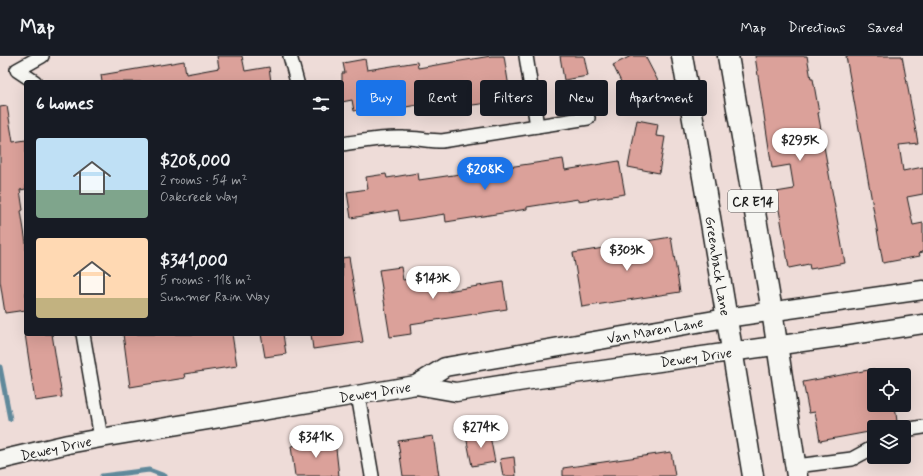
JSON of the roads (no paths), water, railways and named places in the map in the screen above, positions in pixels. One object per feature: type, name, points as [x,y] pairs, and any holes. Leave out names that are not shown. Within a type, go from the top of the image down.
[{"type":"main road","name":"Greenback Lane","points":[[682,56],[753,476]]},
{"type":"main road","name":"CR E14","points":[[728,56],[772,311],[776,346],[796,471]]},
{"type":"main road","name":"Van Maren Lane","points":[[416,385],[445,368],[726,318],[923,290]]},
{"type":"main road","points":[[776,346],[923,324]]},
{"type":"main road","name":"Dewey Drive","points":[[0,460],[101,438],[416,385],[456,392],[776,346]]},
{"type":"street","points":[[32,80],[17,70],[42,56]]},
{"type":"street","points":[[290,56],[296,80]]},
{"type":"street","points":[[526,56],[537,126]]},
{"type":"street","points":[[344,144],[381,138],[442,141],[588,118]]},
{"type":"street","points":[[84,336],[101,438]]},
{"type":"street","points":[[358,395],[372,476]]},
{"type":"street","points":[[911,429],[923,427]]},
{"type":"street","points":[[796,471],[852,460],[867,451]]},
{"type":"waterway","points":[[0,367],[10,419]]},
{"type":"waterway","points":[[102,476],[149,470],[165,476]]}]
